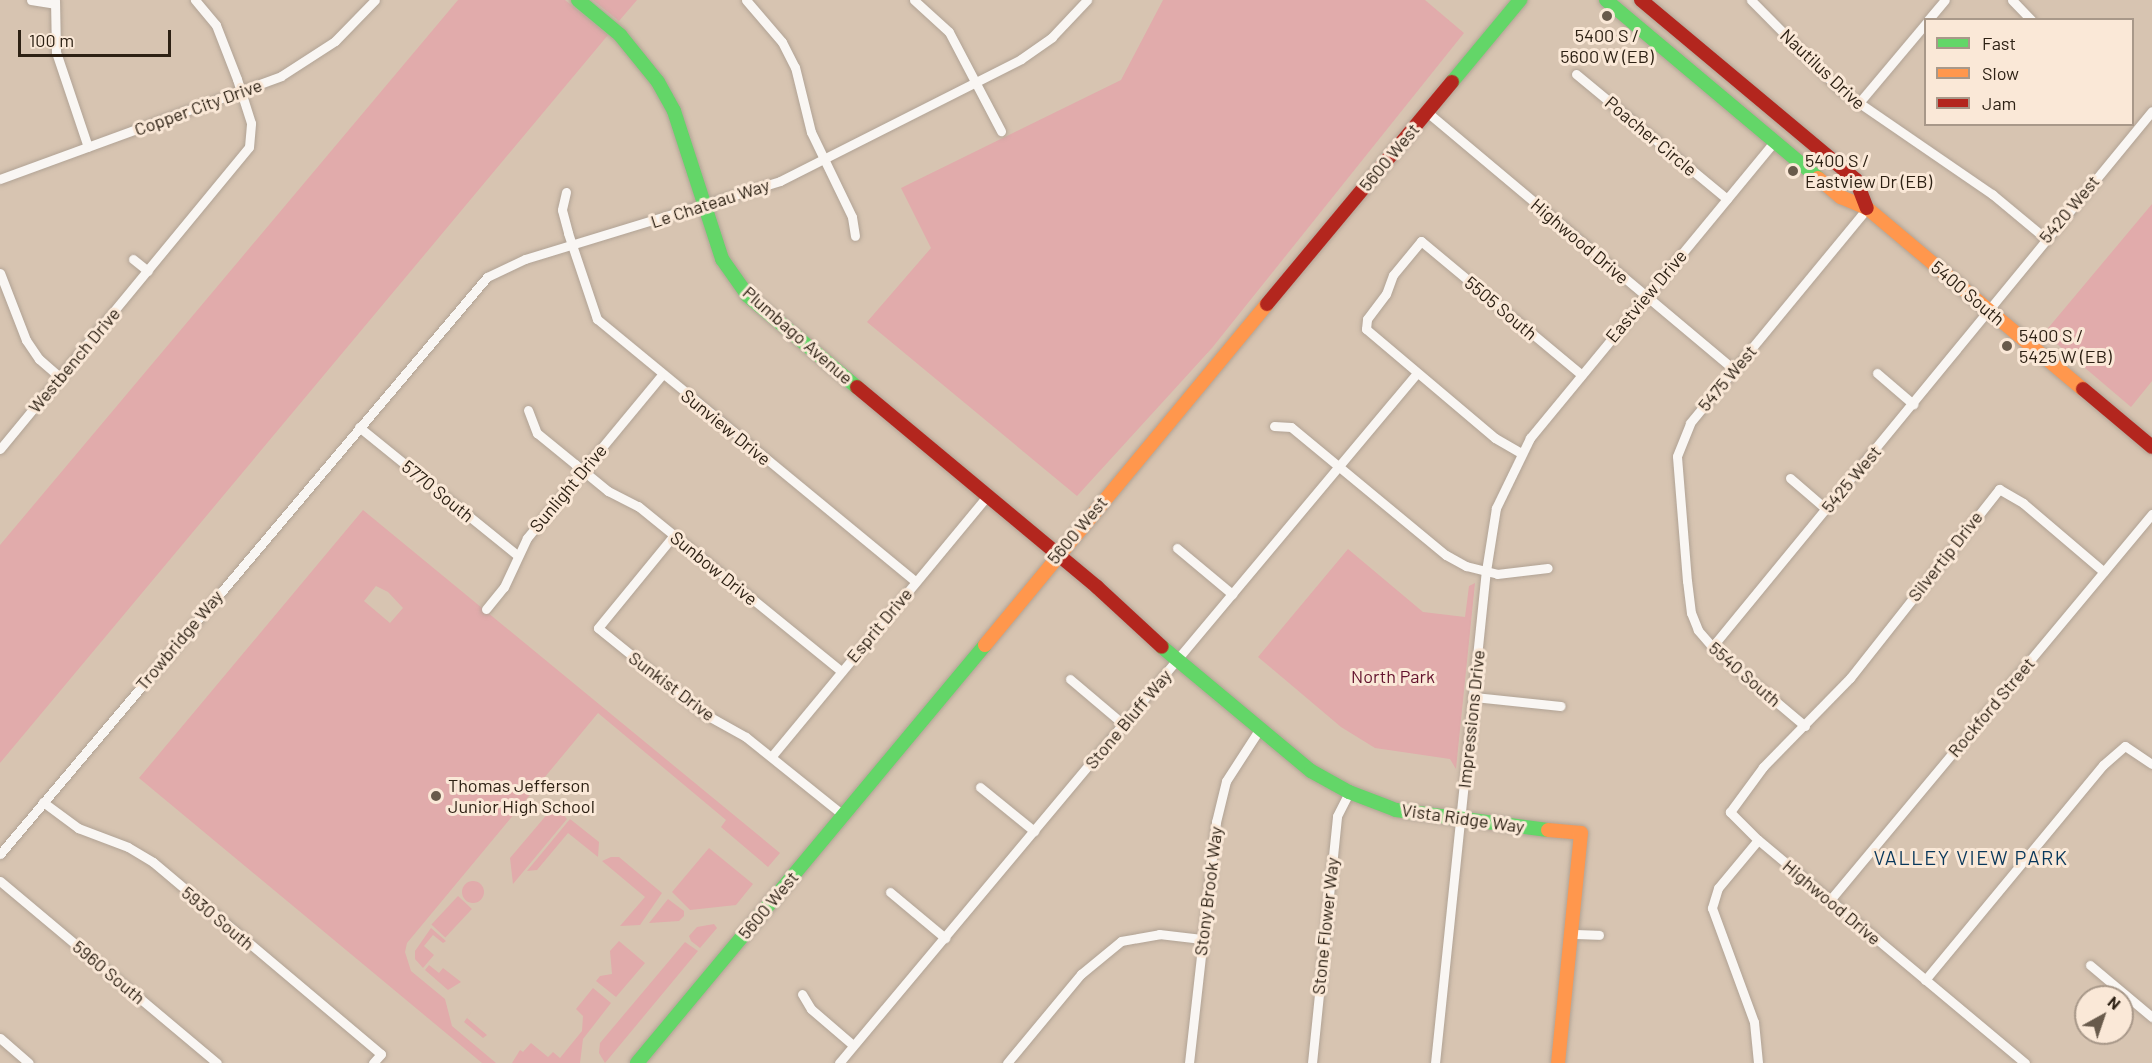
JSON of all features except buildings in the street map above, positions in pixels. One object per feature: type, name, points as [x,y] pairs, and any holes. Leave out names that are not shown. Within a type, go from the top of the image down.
[{"type":"main road","name":"Plumbago Avenue","points":[[578,0],[620,35],[658,81],[674,111],[702,207],[722,259],[748,296],[1057,554]]},
{"type":"main road","name":"5600 West","points":[[637,1063],[1057,554],[1520,0]]},
{"type":"main road","name":"5400 South","points":[[1606,0],[1841,197],[1867,208],[2152,447]]},
{"type":"main road","name":"5400 South","points":[[1641,0],[1856,180],[1867,208]]},
{"type":"main road","name":"Vista Ridge Way","points":[[1057,554],[1259,730],[1311,771],[1349,792],[1396,810],[1459,821],[1581,833],[1573,934],[1558,1063]]},
{"type":"street","points":[[31,0],[55,2],[56,52],[88,147]]},
{"type":"street","name":"Westbench Drive","points":[[0,449],[246,153],[252,123],[242,91],[216,25],[195,0]]},
{"type":"street","name":"Copper City Drive","points":[[0,180],[242,91],[312,58],[348,30],[375,0]]},
{"type":"street","points":[[746,0],[782,42],[795,67],[811,132],[852,217],[855,236]]},
{"type":"street","points":[[914,0],[949,32],[1001,131]]},
{"type":"street","name":"Le Chateau Way","points":[[359,427],[487,277],[506,266],[780,181],[976,83],[1037,49],[1087,0]]},
{"type":"street","name":"Nautilus Drive","points":[[1751,0],[1819,71],[1858,104],[1992,195],[2045,238]]},
{"type":"street","points":[[1930,18],[1945,0]]},
{"type":"street","points":[[2012,0],[2029,18]]},
{"type":"street","points":[[1858,104],[1924,25]]},
{"type":"street","name":"Poacher Circle","points":[[1576,74],[1727,199]]},
{"type":"street","name":"5420 West","points":[[1988,309],[2152,111]]},
{"type":"street","name":"Highwood Drive","points":[[1427,112],[1734,370]]},
{"type":"street","points":[[2134,118],[2141,124]]},
{"type":"street","name":"Eastview Drive","points":[[1521,453],[1774,141]]},
{"type":"street","name":"Sunview Drive","points":[[566,192],[562,210],[571,246],[597,319],[662,375],[916,582]]},
{"type":"street","name":"5475 West","points":[[1687,582],[1679,443],[1690,423],[1867,208]]},
{"type":"street","name":"5505 South","points":[[1417,373],[1365,329],[1367,319],[1386,294],[1393,275],[1421,242],[1582,375]]},
{"type":"street","points":[[133,259],[148,271]]},
{"type":"street","points":[[0,273],[26,340],[60,377]]},
{"type":"street","name":"5425 West","points":[[1712,647],[1913,404],[1988,309]]},
{"type":"street","points":[[1417,373],[1495,438],[1521,453]]},
{"type":"street","name":"Stone Bluff Way","points":[[838,1063],[1417,373]]},
{"type":"street","points":[[1877,374],[1913,404]]},
{"type":"street","name":"Sunlight Drive","points":[[486,609],[504,587],[517,555],[583,470],[662,375]]},
{"type":"street","name":"Sunbow Drive","points":[[528,410],[537,433],[583,470],[674,535],[841,671]]},
{"type":"street","points":[[1274,426],[1291,427],[1446,555],[1497,574],[1548,568]]},
{"type":"street","name":"5770 South","points":[[359,427],[517,555]]},
{"type":"street","name":"Trowbridge Way","points":[[0,854],[359,427]]},
{"type":"street","name":"Impressions Drive","points":[[1435,1063],[1485,571],[1496,508],[1521,453]]},
{"type":"street","points":[[1790,478],[1826,509]]},
{"type":"street","name":"Silvertip Drive","points":[[1805,726],[1861,665],[1999,489],[2023,503],[2104,572]]},
{"type":"street","name":"Esprit Drive","points":[[772,756],[988,495]]},
{"type":"street","name":"Rockford Street","points":[[1830,900],[2152,514]]},
{"type":"street","name":"Sunkist Drive","points":[[674,535],[598,628],[703,713],[772,756],[843,815]]},
{"type":"street","points":[[1177,548],[1232,594]]},
{"type":"street","name":"5540 South","points":[[1687,582],[1691,613],[1712,647],[1805,726]]},
{"type":"street","points":[[1070,679],[1123,724]]},
{"type":"street","points":[[1474,697],[1561,706]]},
{"type":"street","name":"Highwood Drive","points":[[1805,726],[1763,766],[1730,812],[1758,840],[2025,1063]]},
{"type":"street","name":"Stony Brook Way","points":[[1189,1063],[1216,822],[1226,781],[1259,730]]},
{"type":"street","points":[[1925,980],[2103,765],[2125,746],[2152,764]]},
{"type":"street","points":[[980,787],[1034,831]]},
{"type":"street","name":"Stone Flower Way","points":[[1311,1063],[1337,816],[1349,792]]},
{"type":"street","name":"5930 South","points":[[43,802],[78,828],[122,843],[153,862],[381,1054],[374,1063]]},
{"type":"street","points":[[1758,840],[1718,888],[1712,908],[1754,1022],[1758,1063]]},
{"type":"street","name":"5960 South","points":[[0,881],[217,1063]]},
{"type":"street","points":[[890,892],[945,938]]},
{"type":"street","points":[[1007,1063],[1081,974],[1121,941],[1160,934],[1202,939]]},
{"type":"street","points":[[1573,934],[1599,935]]},
{"type":"street","points":[[2090,965],[2152,1017]]},
{"type":"street","points":[[802,994],[811,1009],[853,1045]]},
{"type":"street","points":[[0,1038],[29,1063]]},
{"type":"green space","points":[[458,0],[565,0],[608,35],[0,763],[0,545]]},
{"type":"green space","points":[[593,0],[637,0],[619,21]]},
{"type":"green space","points":[[1163,0],[1425,0],[1464,33],[1212,348],[1077,496],[867,322],[931,248],[901,188],[1121,80]]},
{"type":"green space","points":[[2152,204],[2152,381],[2131,407],[2044,333]]},
{"type":"green space","name":"Thomas Jefferson Junior High School","points":[[363,510],[780,853],[768,867],[721,827],[726,820],[598,713],[407,943],[405,952],[411,971],[445,999],[452,1026],[496,1063],[482,1063],[139,778]],"holes":[[[376,586],[388,592],[403,608],[390,623],[364,601]]]},
{"type":"green space","name":"North Park","points":[[1348,549],[1423,612],[1465,617],[1469,586],[1475,583],[1456,769],[1450,759],[1375,748],[1341,727],[1258,657]]},
{"type":"green space","points":[[555,805],[567,819],[513,884],[510,858]]},
{"type":"green space","points":[[570,819],[599,842],[598,857],[568,833],[537,870],[527,871]]},
{"type":"green space","points":[[709,848],[753,884],[736,905],[690,910],[672,892]]},
{"type":"green space","points":[[611,857],[619,857],[662,893],[640,925],[620,926],[645,897],[602,861]]},
{"type":"green space","points":[[473,881],[481,884],[484,892],[481,900],[473,903],[465,900],[462,892],[465,884]]},
{"type":"green space","points":[[458,896],[472,909],[445,937],[431,925]]},
{"type":"green space","points":[[668,899],[684,911],[684,916],[679,921],[649,923]]},
{"type":"green space","points":[[714,924],[717,928],[700,948],[691,941],[689,936],[697,927]]},
{"type":"green space","points":[[431,928],[446,941],[443,943],[433,935],[424,946],[434,955],[423,968],[415,959],[415,951]]},
{"type":"green space","points":[[619,941],[645,963],[616,997],[596,981],[600,976],[612,974],[610,951]]},
{"type":"green space","points":[[685,942],[698,951],[605,1063],[599,1053],[600,1043]]},
{"type":"green space","points":[[429,965],[439,973],[443,968],[461,982],[448,990],[425,970]]},
{"type":"green space","points":[[593,988],[611,1003],[583,1039],[580,1063],[512,1063],[520,1050],[523,1052],[531,1043],[548,1057],[553,1052],[560,1058],[582,1031],[583,1016],[576,1009]]},
{"type":"green space","points":[[474,1008],[467,1018],[487,1035],[483,1038],[464,1022]]},
{"type":"traffic: fast","points":[[578,0],[620,35],[658,82],[674,111],[722,259],[748,296],[857,387]]},
{"type":"traffic: fast","points":[[1452,82],[1520,0]]},
{"type":"traffic: fast","points":[[1606,0],[1818,178]]},
{"type":"traffic: fast","points":[[637,1063],[985,645]]},
{"type":"traffic: fast","points":[[1162,647],[1311,771],[1349,792],[1396,810],[1548,830]]},
{"type":"traffic: slow","points":[[1818,178],[1841,197],[1867,208],[2083,389]]},
{"type":"traffic: slow","points":[[985,645],[1267,304]]},
{"type":"traffic: slow","points":[[1548,830],[1581,833],[1558,1063]]},
{"type":"traffic: jam","points":[[1641,0],[1856,180],[1867,208]]},
{"type":"traffic: jam","points":[[1267,304],[1452,82]]},
{"type":"traffic: jam","points":[[857,387],[1097,587],[1162,647]]},
{"type":"traffic: jam","points":[[2083,389],[2152,447]]},
{"type":"place","name":"5400 S / 5600 W (EB)","points":[[1607,16]]},
{"type":"place","name":"5400 S / Eastview Dr (EB)","points":[[1793,171]]},
{"type":"place","name":"5400 S / 5425 W (EB)","points":[[2007,346]]},
{"type":"place","name":"Thomas Jefferson Junior High School","points":[[436,796]]},
{"type":"district","name":"VALLEY VIEW PARK","points":[[1971,857]]}]
